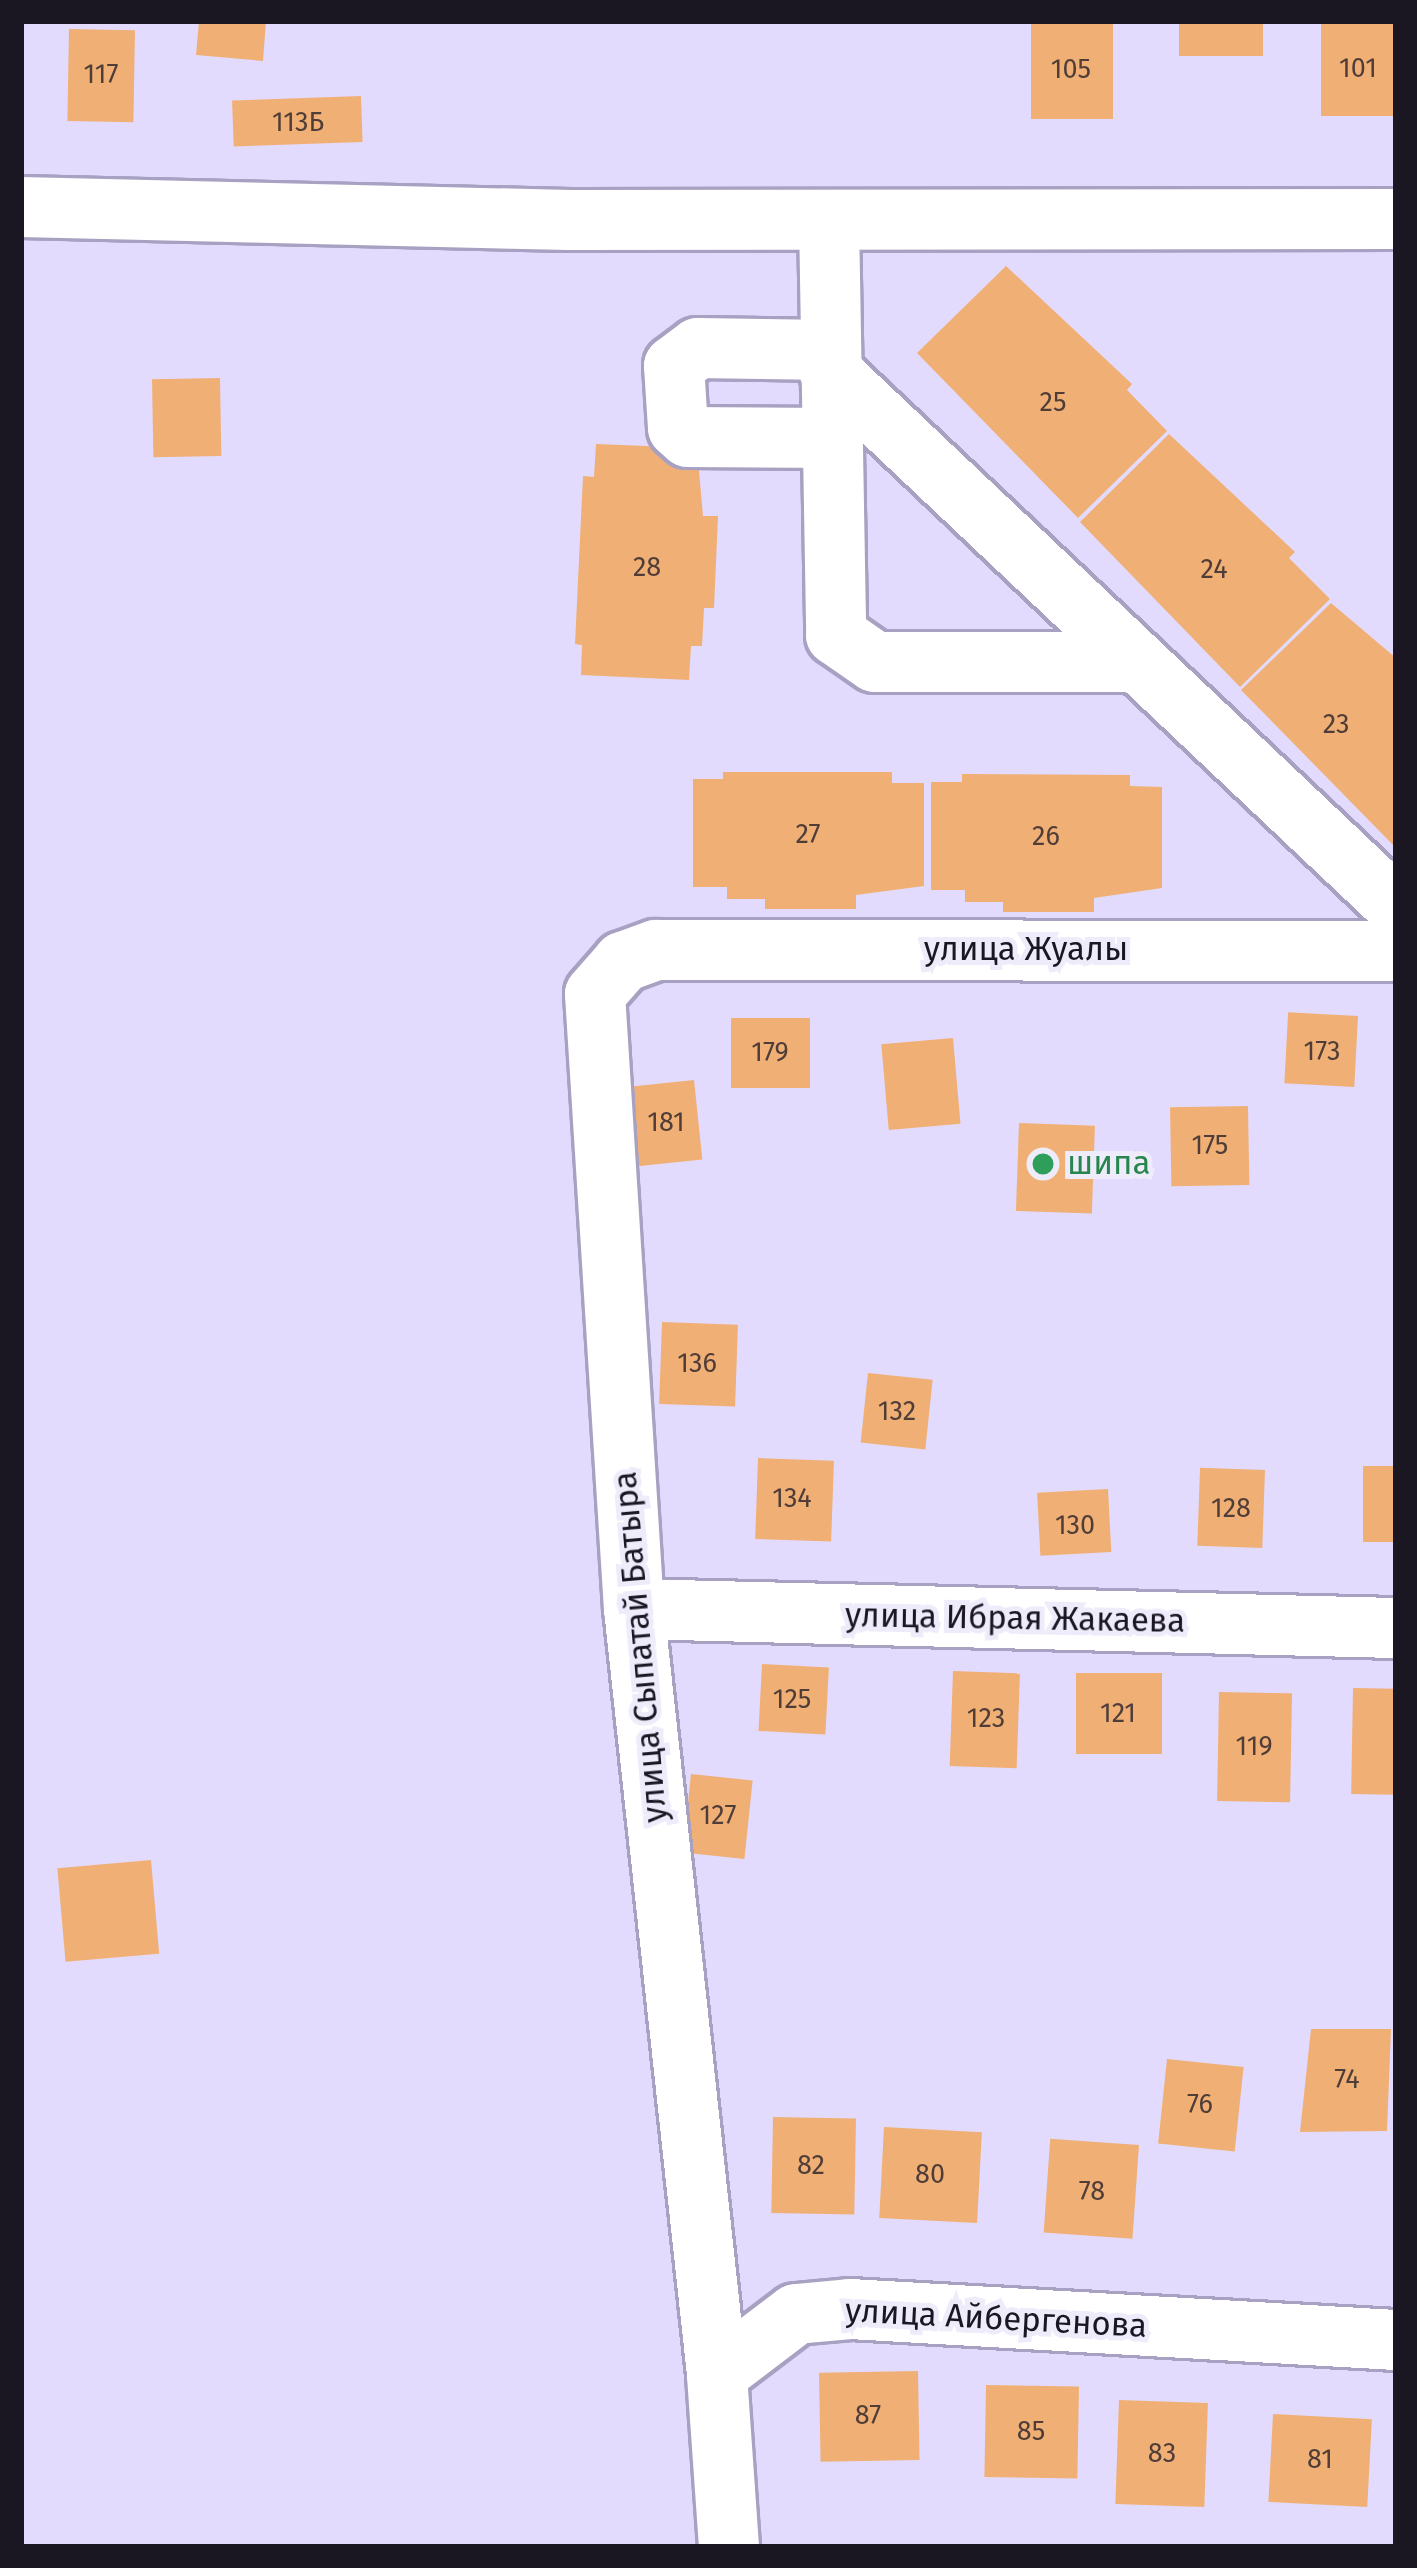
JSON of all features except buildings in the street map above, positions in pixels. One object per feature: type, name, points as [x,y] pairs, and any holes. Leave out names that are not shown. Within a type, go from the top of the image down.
[{"type":"street","points":[[21,207],[829,220],[1396,219]]},
{"type":"street","points":[[829,220],[829,438],[836,635],[875,662],[1137,662]]},
{"type":"street","points":[[829,438],[688,437],[678,428],[674,366],[698,348],[829,360],[1137,662],[1396,906]]},
{"type":"street","name":"улица Жуалы","points":[[656,950],[1396,951]]},
{"type":"street","name":"улица Сыпатай Батыра","points":[[656,950],[623,962],[595,994],[634,1610],[717,2374]]},
{"type":"street","name":"улица Ибрая Жакаева","points":[[634,1610],[1396,1628]]},
{"type":"street","name":"улица Айбергенова","points":[[717,2374],[796,2314],[850,2309],[1396,2341]]},
{"type":"street","points":[[717,2374],[729,2547]]},
{"type":"place","name":"шипа","points":[[1043,1164]]}]
